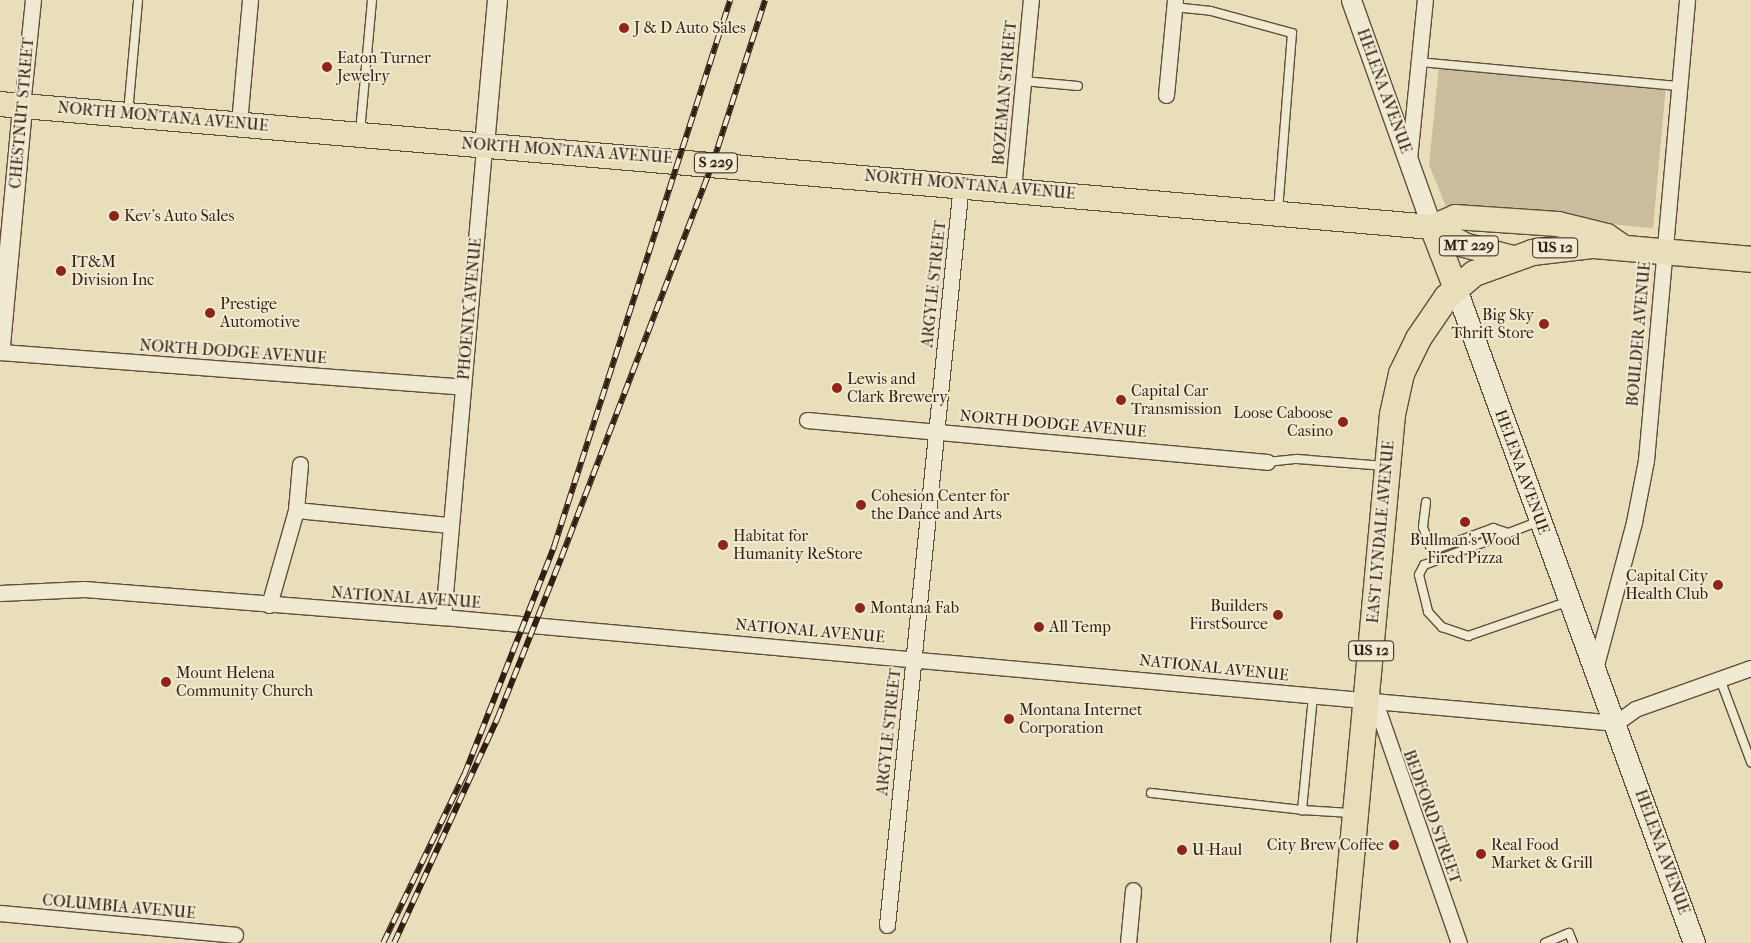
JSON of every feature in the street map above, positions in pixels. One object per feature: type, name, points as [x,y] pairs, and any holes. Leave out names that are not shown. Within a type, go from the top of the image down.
[{"type":"highway","name":"NORTH MONTANA AVENUE","points":[[1456,289],[1474,273],[1509,258],[1555,248],[1626,248],[1751,259]]},
{"type":"highway","name":"EAST LYNDALE AVENUE","points":[[1343,943],[1355,814],[1371,701],[1387,466],[1401,373],[1434,314],[1456,289]]},
{"type":"main road","name":"NORTH MONTANA AVENUE","points":[[11,105],[1013,188],[1432,227],[1464,245],[1509,258]]},
{"type":"main road","name":"NORTH MONTANA AVENUE","points":[[1432,227],[1455,216],[1558,224],[1606,236],[1626,248]]},
{"type":"main road","name":"HELENA AVENUE","points":[[1432,227],[1569,602],[1596,665],[1694,943]]},
{"type":"street","name":"CHESTNUT STREET","points":[[0,345],[11,105],[33,0]]},
{"type":"street","points":[[239,123],[250,0]]},
{"type":"street","name":"PHOENIX AVENUE","points":[[443,617],[497,0]]},
{"type":"street","name":"BOZEMAN STREET","points":[[1013,188],[1031,0]]},
{"type":"street","name":"HELENA AVENUE","points":[[1351,0],[1432,227]]},
{"type":"street","points":[[1409,159],[1425,0]]},
{"type":"street","name":"BOULDER AVENUE","points":[[1596,665],[1646,460],[1687,0]]},
{"type":"street","points":[[1166,95],[1174,4]]},
{"type":"street","name":"ARGYLE STREET","points":[[888,926],[961,184]]},
{"type":"street","name":"NORTH DODGE AVENUE","points":[[0,352],[463,387]]},
{"type":"street","name":"NORTH DODGE AVENUE","points":[[806,420],[1267,462]]},
{"type":"street","points":[[269,605],[296,510],[300,464]]},
{"type":"street","points":[[296,510],[450,524]]},
{"type":"street","name":"NATIONAL AVENUE","points":[[0,593],[84,589],[269,605],[443,617],[914,657],[1616,723]]},
{"type":"street","points":[[1616,723],[1635,709],[1751,668]]},
{"type":"street","name":"BEDFORD STREET","points":[[1371,701],[1459,943]]},
{"type":"street","points":[[1128,943],[1133,890]]},
{"type":"street","name":"COLUMBIA AVENUE","points":[[0,913],[235,935]]},
{"type":"lane","points":[[127,114],[138,0]]},
{"type":"lane","points":[[359,134],[372,0]]},
{"type":"lane","points":[[1174,4],[1292,33],[1278,212]]},
{"type":"lane","points":[[1418,62],[1679,86]]},
{"type":"lane","points":[[1023,81],[1078,86]]},
{"type":"lane","points":[[1267,462],[1387,466]]},
{"type":"lane","points":[[1426,502],[1423,527],[1430,546],[1439,548],[1493,528],[1508,533]]},
{"type":"lane","points":[[1540,521],[1424,565],[1419,575],[1433,617],[1442,627],[1468,636],[1569,602]]},
{"type":"lane","points":[[1720,679],[1751,762]]},
{"type":"lane","points":[[1302,810],[1313,696]]},
{"type":"lane","points":[[1151,793],[1355,814]]},
{"type":"lane","points":[[1545,943],[1569,934],[1572,943]]},
{"type":"shaded area","points":[[1439,66],[1666,85],[1653,228],[1447,209],[1429,165]]},
{"type":"railway","points":[[383,943],[464,775],[554,546],[730,0]]},
{"type":"railway","points":[[394,943],[497,719],[561,558],[711,168],[765,0]]},
{"type":"place","name":"J & D Auto Sales","points":[[624,28]]},
{"type":"place","name":"Eaton Turner Jewelry","points":[[327,67]]},
{"type":"place","name":"Kev's Auto Sales","points":[[114,216]]},
{"type":"place","name":"IT&M Division Inc","points":[[61,271]]},
{"type":"place","name":"Prestige Automotive","points":[[210,313]]},
{"type":"place","name":"Big Sky Thrift Store","points":[[1544,324]]},
{"type":"place","name":"Lewis and Clark Brewery","points":[[837,388]]},
{"type":"place","name":"Capital Car Transmission","points":[[1121,400]]},
{"type":"place","name":"Loose Caboose Casino","points":[[1343,422]]},
{"type":"place","name":"Cohesion Center for the Dance and Arts","points":[[861,505]]},
{"type":"place","name":"Bullman's Wood Fired Pizza","points":[[1465,522]]},
{"type":"place","name":"Habitat for Humanity ReStore","points":[[723,545]]},
{"type":"place","name":"Capital City Health Club","points":[[1718,585]]},
{"type":"place","name":"Montana Fab","points":[[860,608]]},
{"type":"place","name":"Builders FirstSource","points":[[1278,615]]},
{"type":"place","name":"All Temp","points":[[1039,627]]},
{"type":"place","name":"Mount Helena Community Church","points":[[166,682]]},
{"type":"place","name":"Montana Internet Corporation","points":[[1009,719]]},
{"type":"place","name":"City Brew Coffee","points":[[1394,845]]},
{"type":"place","name":"U-Haul","points":[[1182,850]]},
{"type":"place","name":"Real Food Market & Grill","points":[[1481,854]]}]
